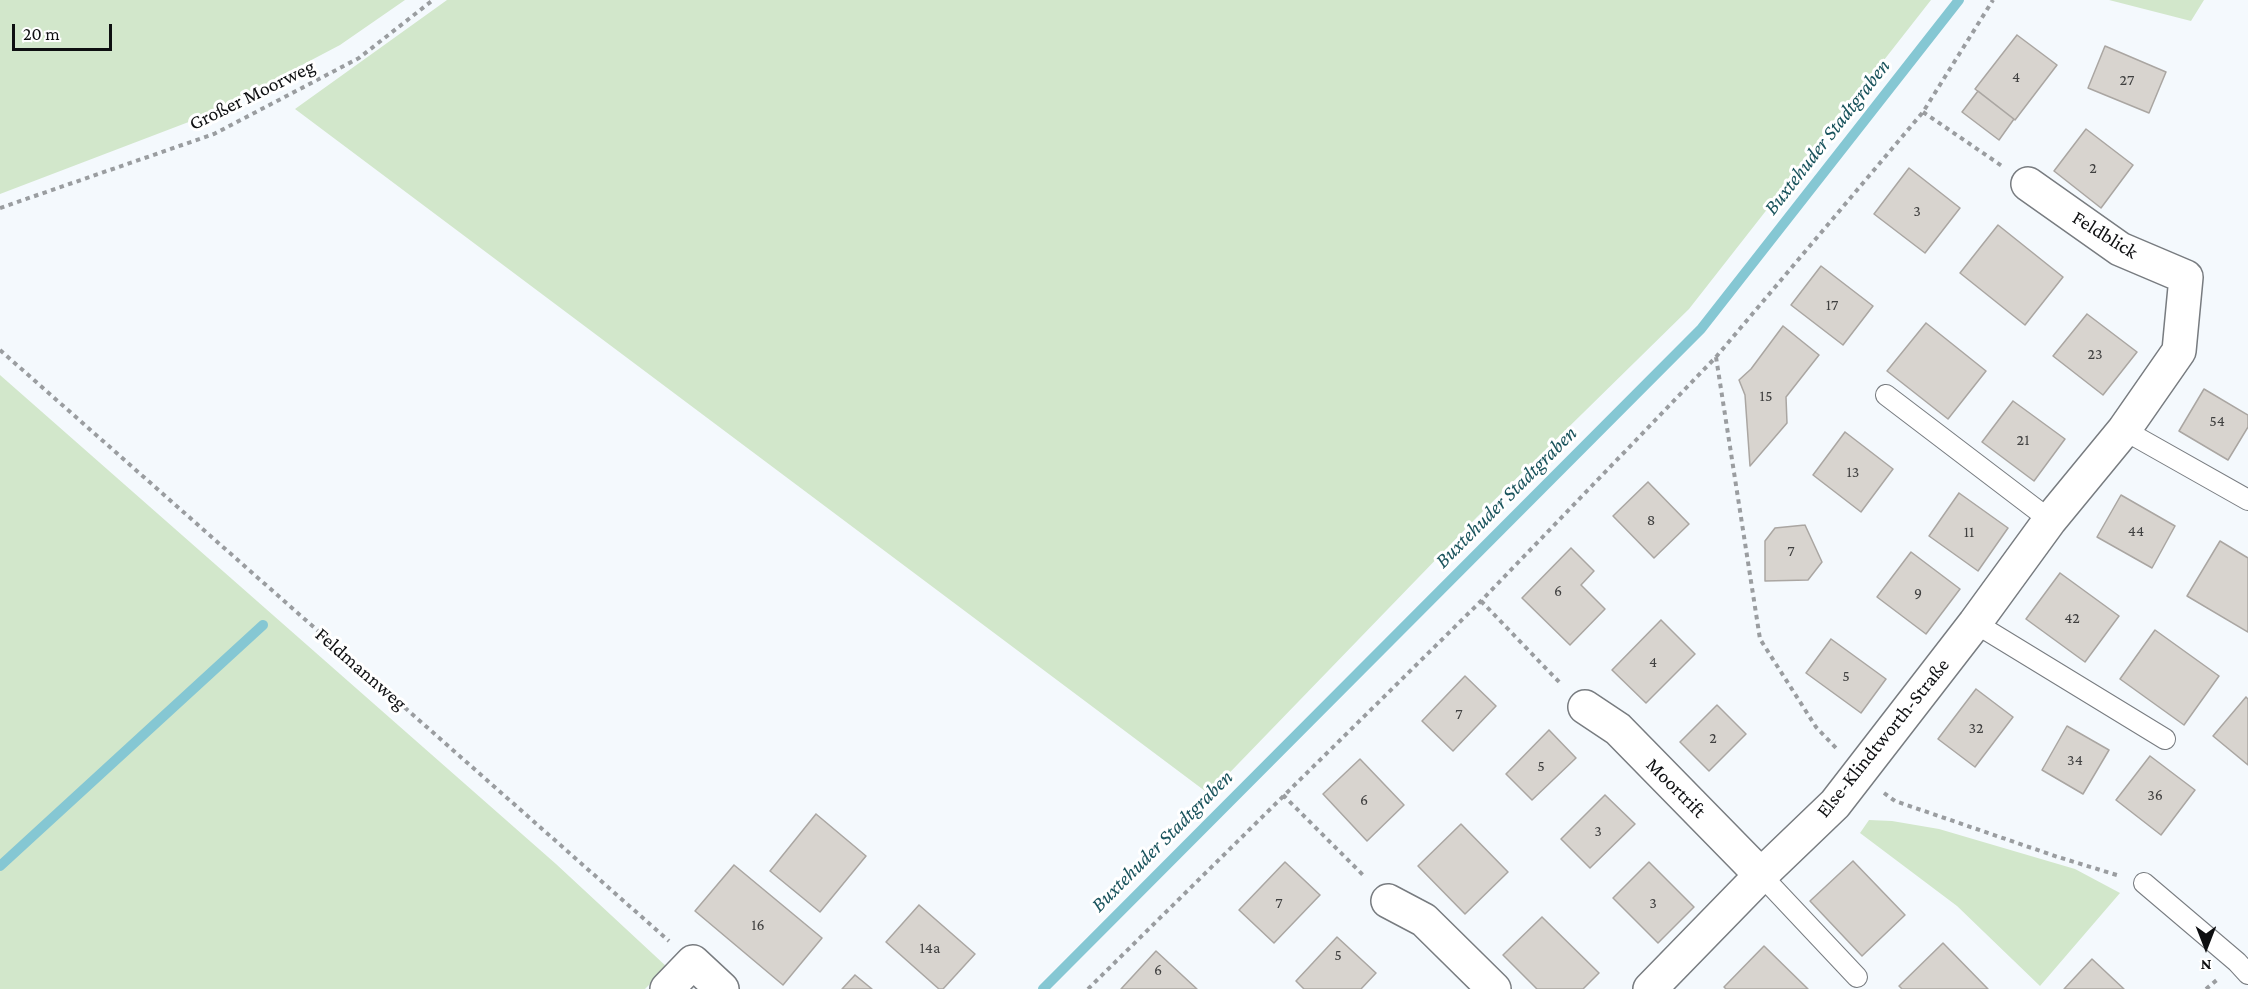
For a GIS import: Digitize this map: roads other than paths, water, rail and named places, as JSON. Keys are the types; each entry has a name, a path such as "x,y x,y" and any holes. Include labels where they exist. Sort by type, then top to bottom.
{"street":[{"name":"Feldblick","path":"2028,184 2120,249 2186,277"},
{"name":"Else-Klindtworth-Straße","path":"1650,989 1761,875 1835,804 2050,520 2124,430 2179,351 2186,277"},
{"name":"Moortrift","path":"1585,707 1618,729 1761,875"},
{"path":"1388,901 1424,920 1494,989"},
{"path":"667,989 693,962 722,989"}],"lane":[{"path":"1886,395 2050,520"},
{"path":"2124,430 2248,500"},
{"path":"1975,622 2166,739"},
{"path":"1761,875 1857,977"},
{"path":"2144,883 2248,974"}],"waterway":[{"name":"Buxtehuder Stadtgraben","path":"1043,989 1701,329 1959,0"},
{"path":"0,866 263,625"}]}
